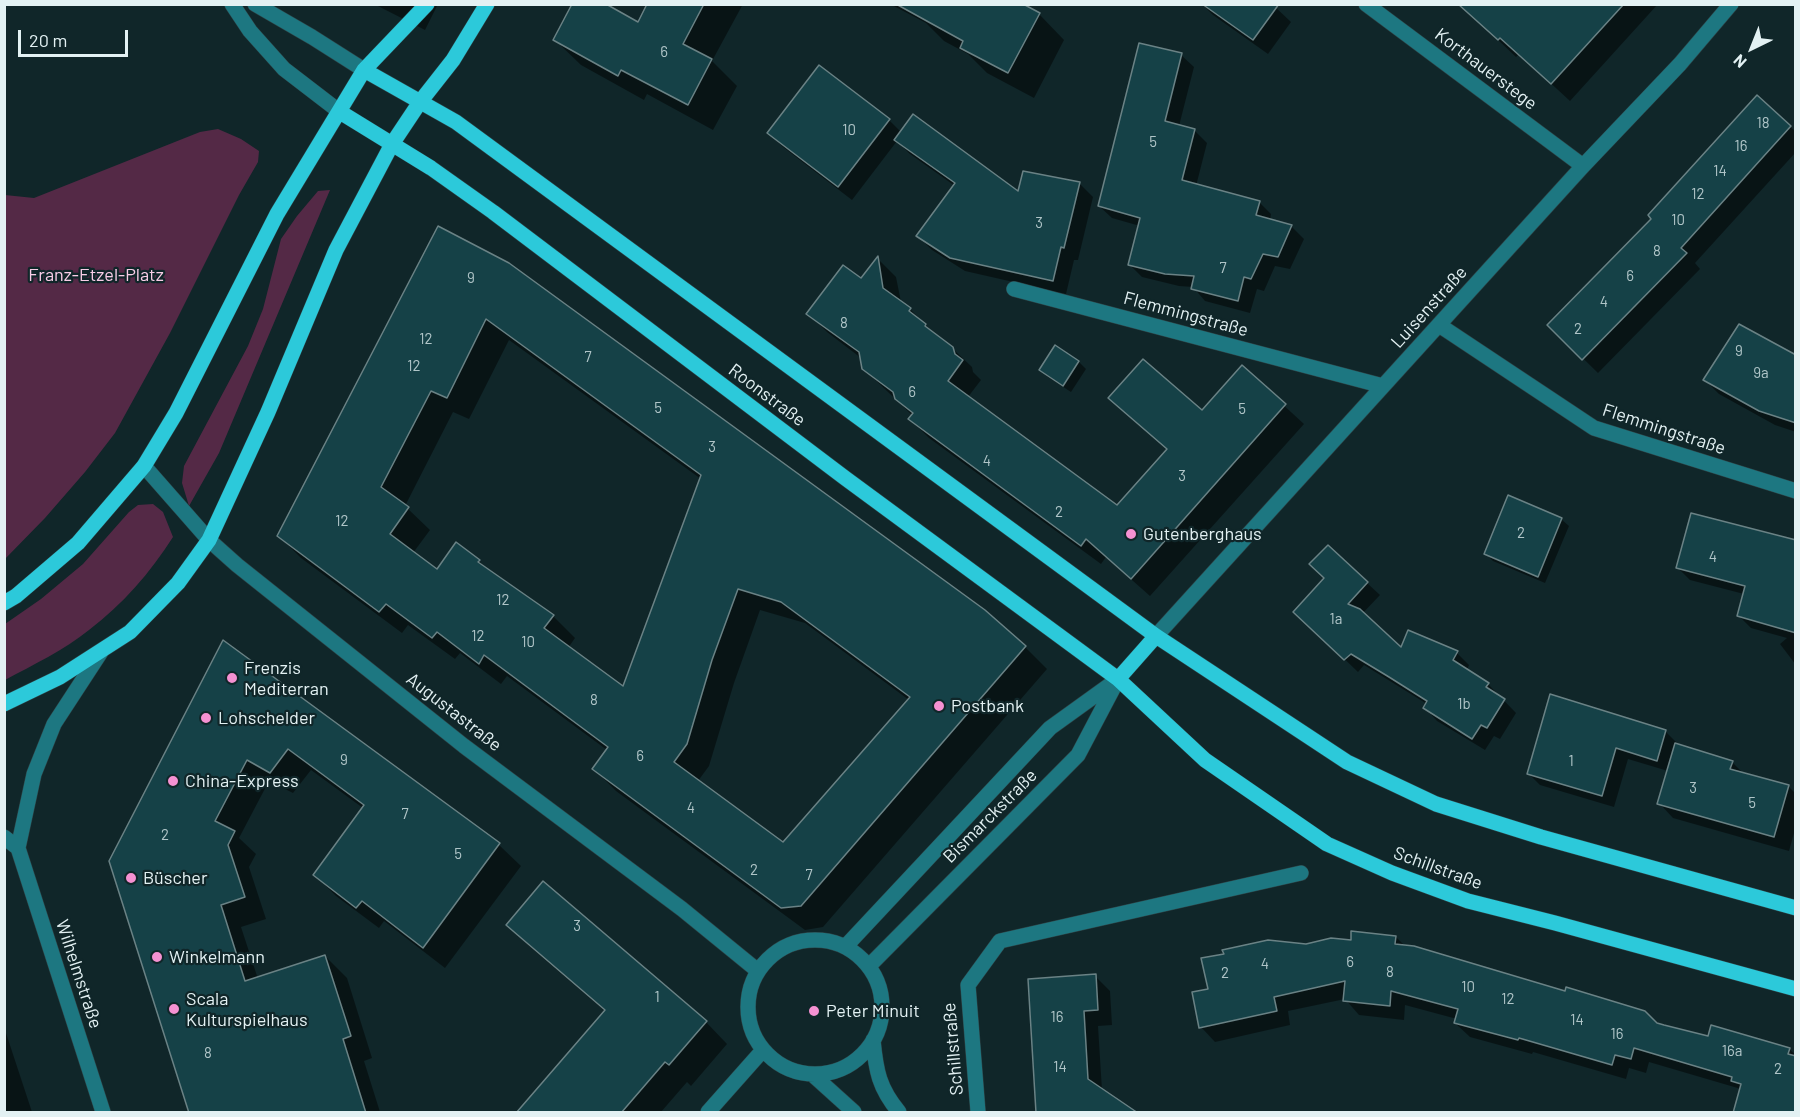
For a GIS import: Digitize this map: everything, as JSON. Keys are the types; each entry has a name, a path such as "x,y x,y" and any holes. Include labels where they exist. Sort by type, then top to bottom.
{"main road":[{"path":"4,603 16,596 78,543 144,466 176,414 277,214 364,70 427,4"},
{"path":"4,704 60,677 130,632 178,583 209,540 268,412 336,250 392,144 420,102 453,60 487,4"},
{"path":"364,70 456,122 1156,636 1347,762 1436,804 1540,837 1796,908"},
{"name":"Roonstraße","path":"340,112 493,212 845,478 1118,679"},
{"path":"1118,679 1156,636"},
{"name":"Schillstraße","path":"1118,679 1205,760 1327,844 1392,873 1468,901 1796,989"}],"street":[{"path":"232,4 250,31 284,69 340,112"},
{"path":"255,4 364,70"},
{"name":"Korthauerstege","path":"1366,4 1583,166"},
{"name":"Luisenstraße","path":"1156,636 1583,166 1680,64 1731,4"},
{"name":"Flemmingstraße","path":"1014,289 1383,386"},
{"name":"Flemmingstraße","path":"1439,325 1594,428 1796,491"},
{"name":"Augustastraße","path":"144,466 209,540 237,565 464,746 682,909 758,971"},
{"name":"Wilhelmstraße","path":"101,652 54,724 34,774 18,848 103,1113"},
{"path":"845,947 1050,728 1118,679"},
{"name":"Bismarckstraße","path":"869,966 1078,755 1118,679"},
{"path":"4,837 18,848"},
{"name":"Schillstraße","path":"978,1113 968,985 1000,941 1301,873"},
{"path":"806,940 826,941 845,947 869,966 881,994 882,1018 873,1040 856,1060 836,1073 813,1074 794,1071 777,1063 763,1050 752,1032 748,1011 750,990 758,971 771,956 787,945 806,940"},
{"path":"873,1040 876,1073 890,1102 899,1113"},
{"path":"708,1113 763,1050"},
{"path":"813,1074 854,1113"}],"green space":[{"name":"Franz-Etzel-Platz","path":"218,129 241,139 259,151 258,162 170,333 115,433 45,518 5,559 5,195 34,198 200,132"},
{"path":"330,190 219,453 189,506 182,483 184,466 248,346 263,309 281,239 318,191"},
{"path":"153,504 163,512 173,537 145,575 113,610 79,637 5,680 5,624 41,599 83,564 129,512 138,505"}],"building":[{"path":"572,4 606,4 638,22 647,4 704,4 683,44 712,59 688,105 621,70 618,76 553,40"},
{"path":"896,4 1023,4 1040,13 1008,73 960,48 963,41"},
{"path":"1202,4 1279,4 1253,40"},
{"path":"1458,4 1624,4 1551,84"},
{"path":"1139,43 1182,53 1165,121 1195,129 1182,180 1260,201 1256,215 1292,225 1278,257 1263,254 1251,279 1244,277 1238,301 1191,289 1194,276 1165,274 1128,265 1140,218 1098,206"},
{"path":"819,65 890,119 838,187 767,133"},
{"path":"1757,95 1791,126 1681,248 1687,253 1582,360 1547,325 1651,219 1648,215"},
{"path":"913,114 1018,191 1023,171 1080,182 1064,248 1061,247 1053,281 950,258 916,236 955,183 894,140"},
{"path":"438,226 509,263 985,610 1026,646 801,906 781,908 592,769 608,747 484,655 479,664 437,632 432,638 386,604 379,612 277,536","holes":["486,319 701,475 623,686 544,628 554,615 478,562 480,560 456,542 437,569 390,534 409,507 381,487 431,391 447,398","738,589 781,602 910,697 783,842 674,762 687,744 712,660"]},
{"path":"878,256 883,288 911,308 909,311 953,347 955,354 963,360 948,381 1117,505 1167,449 1108,398 1143,359 1202,410 1242,365 1286,404 1131,579 1086,539 1081,546 908,419 913,413 895,399 893,392 862,369 859,352 806,314 843,265 861,278"},
{"path":"1739,324 1796,355 1796,423 1759,411 1703,380"},
{"path":"1055,345 1079,361 1063,386 1039,370"},
{"path":"1508,495 1562,518 1538,577 1484,554"},
{"path":"1691,513 1796,540 1796,633 1737,616 1745,586 1676,568"},
{"path":"1328,545 1368,582 1348,604 1360,609 1401,647 1408,630 1458,651 1453,660 1489,683 1486,687 1505,699 1487,728 1481,725 1472,739 1423,708 1427,701 1389,677 1351,654 1344,660 1293,612 1324,578 1309,564"},
{"path":"223,640 500,843 423,948 362,901 356,908 313,875 364,805 288,749 270,773 247,760 215,821 235,831 228,845 245,897 221,905 245,981 325,955 351,1036 343,1039 366,1113 189,1113 109,861"},
{"path":"1550,694 1666,730 1657,761 1616,748 1602,796 1527,774"},
{"path":"1675,743 1733,761 1730,769 1789,785 1774,837 1657,804"},
{"path":"543,881 707,1021 669,1065 665,1062 621,1113 516,1113 605,1010 506,925"},
{"path":"1351,931 1396,936 1395,944 1414,946 1565,991 1566,987 1645,1011 1657,1023 1664,1025 1708,1036 1711,1025 1790,1048 1788,1054 1796,1056 1796,1113 1733,1113 1741,1084 1731,1081 1732,1077 1634,1048 1631,1059 1615,1055 1612,1065 1519,1038 1518,1040 1454,1023 1458,1009 1391,991 1390,1006 1343,1001 1345,981 1274,997 1277,1011 1199,1028 1192,992 1208,989 1201,958 1224,954 1222,950 1268,940 1306,944 1331,938 1351,940"},
{"path":"1096,974 1098,1010 1084,1011 1088,1079 1138,1113 1036,1113 1028,979"}],"place":[{"name":"Gutenberghaus","path":"1131,534"},
{"name":"Frenzis Mediterran","path":"232,678"},
{"name":"Postbank","path":"939,706"},
{"name":"Lohschelder","path":"206,718"},
{"name":"China-Express","path":"173,781"},
{"name":"Büscher","path":"131,878"},
{"name":"Winkelmann","path":"157,957"},
{"name":"Scala Kulturspielhaus","path":"174,1009"},
{"name":"Peter Minuit","path":"814,1011"}]}
